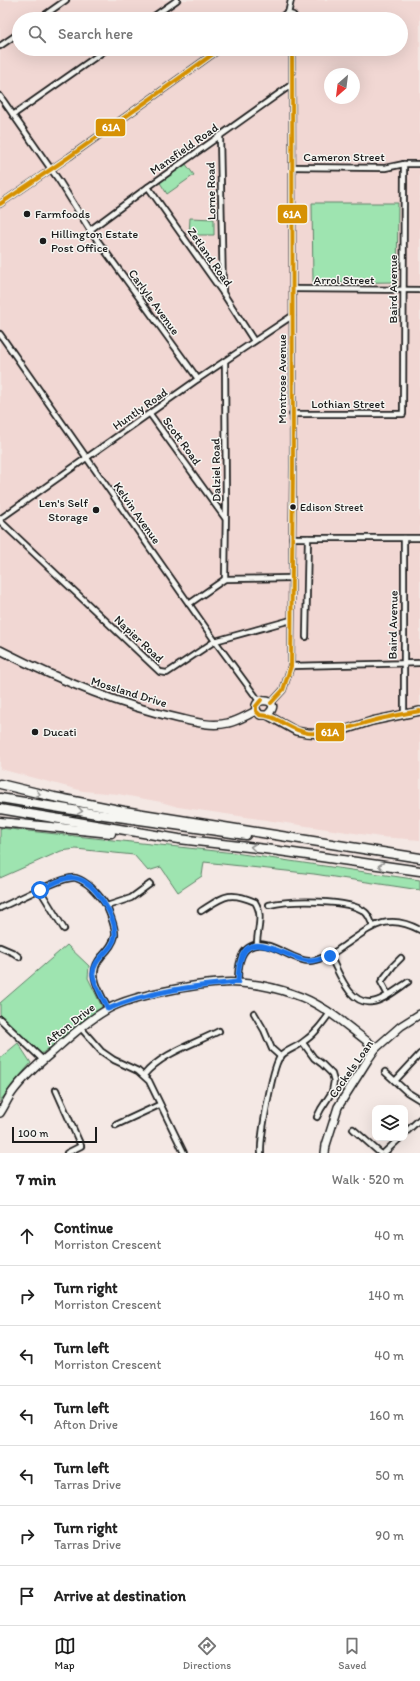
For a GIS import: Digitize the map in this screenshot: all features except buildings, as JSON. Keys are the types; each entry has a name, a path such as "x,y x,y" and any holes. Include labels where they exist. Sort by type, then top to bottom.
{"highway":[{"path":"0,784 41,795 124,811 420,858"},
{"path":"0,798 97,814 420,858"},
{"path":"0,809 180,839"},
{"path":"0,822 180,839 265,849 420,871"}],"street":[{"path":"56,0 59,5"},
{"path":"49,12 66,0"},
{"path":"160,12 177,0"},
{"path":"288,12 291,0"},
{"path":"0,46 12,38"},
{"path":"13,115 97,56"},
{"path":"0,204 210,56"},
{"name":"Montrose Avenue","path":"271,703 283,690 291,666 293,289 292,56"},
{"name":"Mansfield Road","path":"90,230 291,85"},
{"name":"Carlyle Avenue","path":"0,96 51,169 90,230 198,379"},
{"name":"Lorne Road","path":"220,136 223,293"},
{"name":"Cameron Street","path":"293,167 385,168 404,164 420,164"},
{"name":"Baird Avenue","path":"403,414 404,164"},
{"name":"Zetland Road","path":"148,187 223,293 254,341"},
{"name":"Arrol Street","path":"293,289 420,290"},
{"name":"Huntly Road","path":"0,520 198,379 292,316"},
{"name":"Kelvin Avenue","path":"0,334 215,641 259,701"},
{"name":"Dalziel Road","path":"225,361 225,579"},
{"name":"Scott Road","path":"150,414 226,518"},
{"name":"Lothian Street","path":"292,414 403,414"},
{"name":"Napier Road","path":"0,520 160,672 167,673 215,641 291,620"},
{"path":"292,538 420,538"},
{"path":"306,637 308,538"},
{"name":"Baird Avenue","path":"404,538 404,713"},
{"path":"189,604 225,579 291,578"},
{"name":"Mossland Drive","path":"0,650 85,690 162,715 202,724 212,724 228,723 256,711"},
{"path":"291,666 420,663"},
{"path":"267,715 272,707 271,703 267,700 259,701 256,706 256,711 260,715 267,715 296,730 306,733 323,734 341,731 404,713 420,711"},
{"path":"0,908 62,880 75,878 90,886 107,906 115,935 110,947 99,959 94,968 93,975 108,1009"},
{"path":"107,906 131,898 150,884"},
{"path":"40,890 64,930"},
{"path":"201,911 222,897 236,896 255,902 259,908 260,916 257,944"},
{"path":"269,905 283,902 304,901 349,905 359,908 367,913 373,926"},
{"path":"238,982 238,971 244,953 248,948 257,944 265,945 309,961 330,956 373,926 388,922 411,925 420,930"},
{"path":"0,947 14,953 19,958"},
{"path":"330,956 351,993 359,1000 372,1002 388,995 408,982"},
{"path":"388,995 381,982 401,958"},
{"name":"Afton Drive","path":"0,1113 14,1090 43,1060 80,1027 108,1009 121,1003 157,993 238,982 270,987 294,994 330,1013 376,1048"},
{"path":"254,1013 264,1030 272,1049 281,1057"},
{"path":"260,1153 273,1075 281,1057 303,1043 319,1028 330,1013"},
{"name":"Cockels Loan","path":"325,1153 326,1145 338,1107 376,1048 400,1026 420,1014"},
{"path":"0,1019 43,1060"},
{"path":"80,1027 108,1055 144,1075 184,1153"},
{"path":"144,1075 151,1067 164,1058 219,1031"},
{"path":"303,1043 314,1058 332,1074 334,1080 332,1092 317,1117"},
{"path":"395,1080 420,1054"},
{"path":"384,1072 395,1080 406,1092 420,1100"},
{"path":"56,1090 81,1146 67,1153"},
{"path":"116,1124 159,1105"},
{"path":"408,1130 420,1119"},
{"path":"353,1129 380,1153"},
{"path":"384,1153 397,1141"}],"shaded area":[{"path":"0,0 420,0 420,840 381,837 178,807 161,802 118,794 83,791 0,769"}],"green space":[{"path":"185,163 194,175 167,194 159,181"},
{"path":"312,203 398,203 397,282 313,283"},
{"path":"190,218 214,219 214,235 189,235"},
{"path":"0,828 235,853 420,880 420,890 314,874 204,862 202,876 178,892 161,867 148,871 134,855 76,849 61,851 0,878"},
{"path":"67,945 89,966 88,978 102,1007 40,1055 0,1014 0,1003"},
{"path":"18,1043 31,1063 11,1086 0,1102 0,1058"}],"transit line":[{"name":"61A","path":"0,204 69,157 210,56"},
{"name":"61A","path":"271,703 283,690 291,666 293,467 292,56"},
{"name":"61A","path":"261,700 256,706 256,711 260,715 272,718 301,732 308,733 333,732 420,711"}],"place":[{"name":"Farmfoods","path":"27,214"},
{"name":"Hillington Estate Post Office","path":"43,241"},
{"name":"Edison Street","path":"293,507"},
{"name":"Len's Self Storage","path":"96,510"},
{"name":"Ducati","path":"35,732"}],"route":[{"path":"40,890 62,880 75,878 90,886 107,906 115,935 110,947 99,959 94,968 93,975 108,1009 121,1003 157,993 238,982 238,971 244,953 248,948 257,944 265,945 309,961 330,956"}]}
